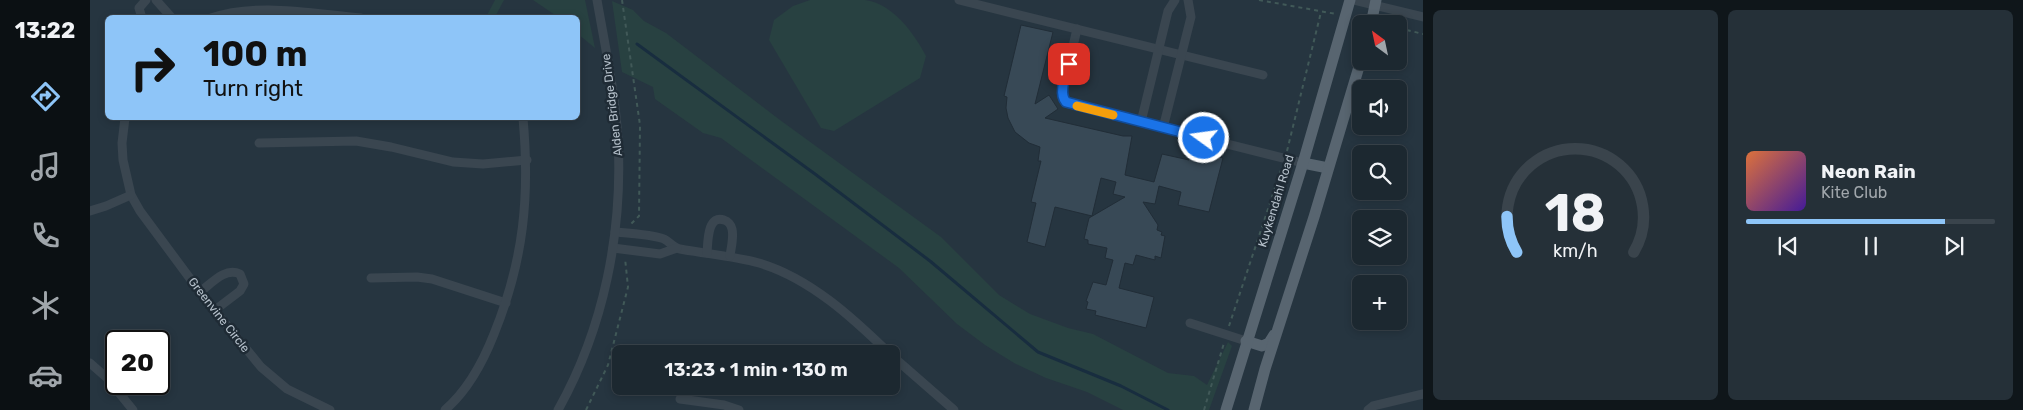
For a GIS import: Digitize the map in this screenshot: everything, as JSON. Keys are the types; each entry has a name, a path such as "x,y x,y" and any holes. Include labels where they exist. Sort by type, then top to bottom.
{"main road":[{"name":"Kuykendahl Road","path":"1226,410 1303,163 1345,15 1352,0"},
{"path":"1372,15 1375,2"},
{"path":"1254,410 1358,70"},
{"path":"1303,163 1328,168"},
{"path":"1246,341 1262,346 1269,343 1277,330"}],"street":[{"path":"141,15 139,8 146,0"},
{"path":"156,0 169,15"},
{"name":"Alden Bridge Drive","path":"558,410 591,338 601,306 615,232 619,172 618,138 597,0"},
{"path":"959,0 1263,75"},
{"path":"1352,0 1375,2 1423,17"},
{"path":"1141,122 1168,11 1175,1 1189,3 1190,17 1163,128"},
{"path":"220,15 258,9 327,15"},
{"path":"1077,29 1062,93 1064,100 1069,104 1303,163"},
{"name":"Greenvine Circle","path":"125,120 122,143 123,160 131,195 150,225 248,353 273,378 301,397 330,410"},
{"path":"445,410 458,397 478,369 506,303 516,269 522,240 527,160 523,120"},
{"path":"260,143 356,141 391,147 453,162 483,164 527,160"},
{"path":"90,211 131,195"},
{"path":"707,253 710,227 716,221 722,219 728,222 732,230 730,256"},
{"path":"615,232 664,238 677,248 730,256 777,269 802,283 854,320 880,345"},
{"path":"613,248 660,254 677,248"},
{"path":"200,292 226,272 233,271 240,274 244,284 240,291 215,310"},
{"path":"371,278 417,277 459,287 506,303"},
{"path":"1190,323 1246,341"},
{"path":"900,363 954,410"},
{"path":"90,364 107,378 133,410"},
{"path":"1368,410 1373,406 1423,394"},
{"path":"680,399 724,405 738,410"}],"path":[{"path":"1259,0 1345,15"},
{"path":"1204,410 1226,335 1291,138 1321,12"},
{"path":"1408,30 1423,34"}],"green space":[{"path":"495,0 504,0 496,15 487,15"},
{"path":"533,0 585,0 595,48 580,36 580,15 555,15"},
{"path":"810,0 865,0 885,7 901,20 926,56 920,78 834,131 821,128 769,40 774,20 793,6"},
{"path":"612,1 633,10 644,21 666,33 780,120 941,237 999,295 1030,314 1068,328 1093,334 1168,373 1194,376 1207,385 1228,342 1232,346 1209,410 1123,410 1087,392 1046,378 1014,363 985,345 957,324 899,268 721,138 703,133 655,99 653,87 622,72"}],"building":[{"path":"1021,25 1053,32 1035,104 1049,95 1058,109 1045,118 1123,136 1132,136 1125,175 1154,182 1162,154 1189,160 1191,150 1223,158 1209,212 1178,205 1181,192 1159,186 1155,204 1143,202 1158,225 1157,230 1162,232 1161,235 1165,236 1161,258 1155,256 1155,260 1136,255 1133,265 1125,263 1119,288 1154,297 1146,328 1095,315 1096,311 1086,309 1088,302 1086,301 1093,282 1106,285 1113,260 1105,258 1107,248 1088,244 1088,240 1084,239 1089,218 1125,197 1113,194 1116,182 1101,178 1092,216 1055,207 1045,247 1027,242 1036,203 1031,202 1041,161 1038,161 1040,147 1029,143 1015,132 1008,118 1006,108 1007,97 1004,96"}],"waterway":[{"path":"637,44 930,261 1038,352 1121,386 1168,410"}],"slow traffic":[{"path":"1077,106 1113,115"}],"route":[{"path":"1069,64 1062,93 1062,98 1066,102 1204,138"}]}
